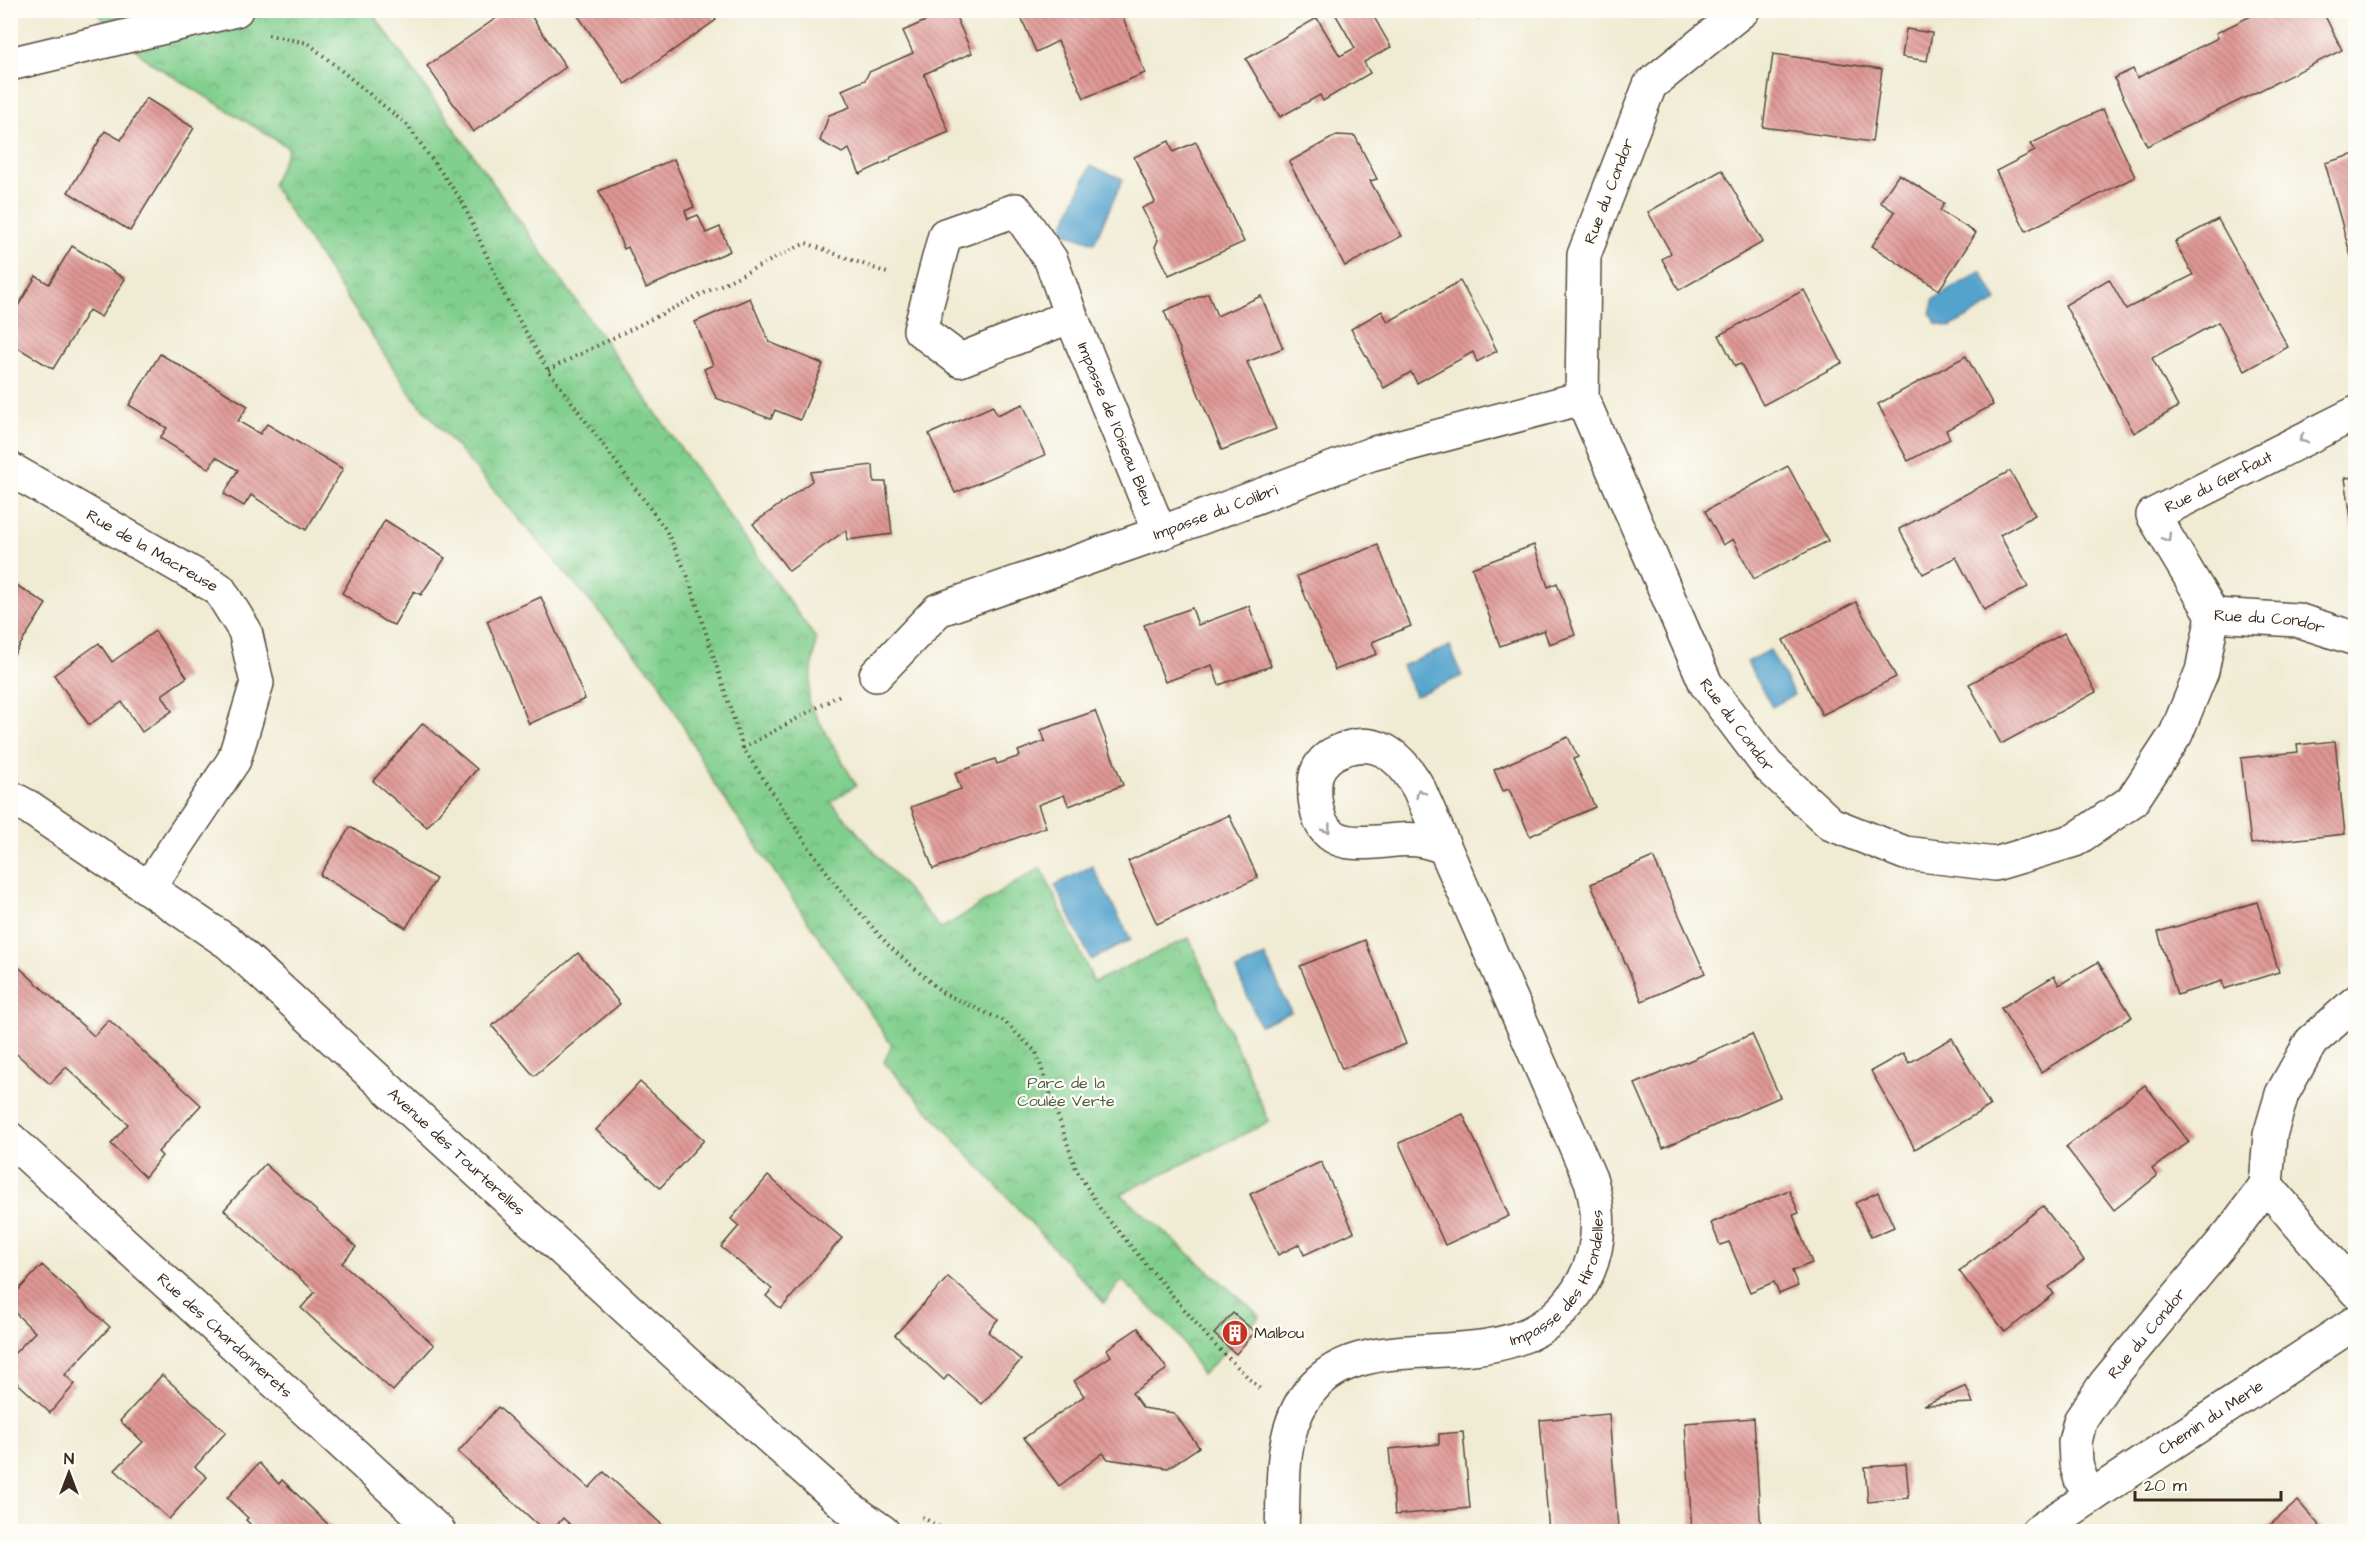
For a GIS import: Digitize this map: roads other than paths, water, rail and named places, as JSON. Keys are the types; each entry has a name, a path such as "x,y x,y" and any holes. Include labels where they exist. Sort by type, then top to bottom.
{"street":[{"path":"10,64 236,10"},
{"name":"Rue du Condor","path":"1743,10 1650,85 1584,255 1582,398 1706,684 1767,765 1831,824 1905,853 1995,864 2075,840 2132,801 2176,734 2202,671 2213,615 2297,620 2355,639"},
{"name":"Impasse de l'Oiseau Bleu","path":"1071,316 960,360 920,330 945,235 1016,210 1051,260 1071,316 1160,533"},
{"name":"Impasse du Colibri","path":"876,675 938,610 1160,533 1371,454 1582,398"},
{"name":"Rue du Gerfaut","path":"2213,615 2153,515 2355,413"},
{"name":"Rue de la Macreuse","path":"10,469 219,589 245,631 257,683 234,760 149,887"},
{"name":"Avenue des Tourterelles","path":"10,797 149,887 229,943 694,1369 849,1508 883,1532"},
{"name":"Impasse des Hirondelles","path":"1282,1532 1286,1447 1293,1419 1304,1398 1317,1383 1335,1369 1360,1359 1392,1353 1478,1348 1506,1344 1527,1336 1564,1310 1576,1295 1587,1276 1598,1236 1596,1199 1591,1181 1443,847"},
{"path":"2355,1002 2311,1042 2282,1094 2270,1135 2266,1185 2355,1291"},
{"name":"Rue des Chardonnerets","path":"10,1139 439,1532"},
{"name":"Rue du Condor","path":"2092,1496 2081,1480 2076,1463 2075,1442 2080,1421 2105,1384 2232,1232 2266,1185"},
{"name":"Chemin du Merle","path":"2037,1532 2355,1322"}],"water":[{"path":"1090,166 1123,179 1094,243 1061,231"},
{"path":"1981,271 1997,301 1950,327 1937,324 1930,313 1934,299"},
{"path":"1450,646 1462,676 1415,696 1402,666"},
{"path":"1770,650 1794,695 1772,707 1747,662"},
{"path":"1092,866 1131,940 1091,960 1055,885"},
{"path":"1265,956 1291,1012 1260,1025 1236,970"}],"place":[{"name":"Malbou","path":"1235,1333"}],"park label":[{"name":"Parc de la Coulée Verte","path":"1066,1092"}]}
